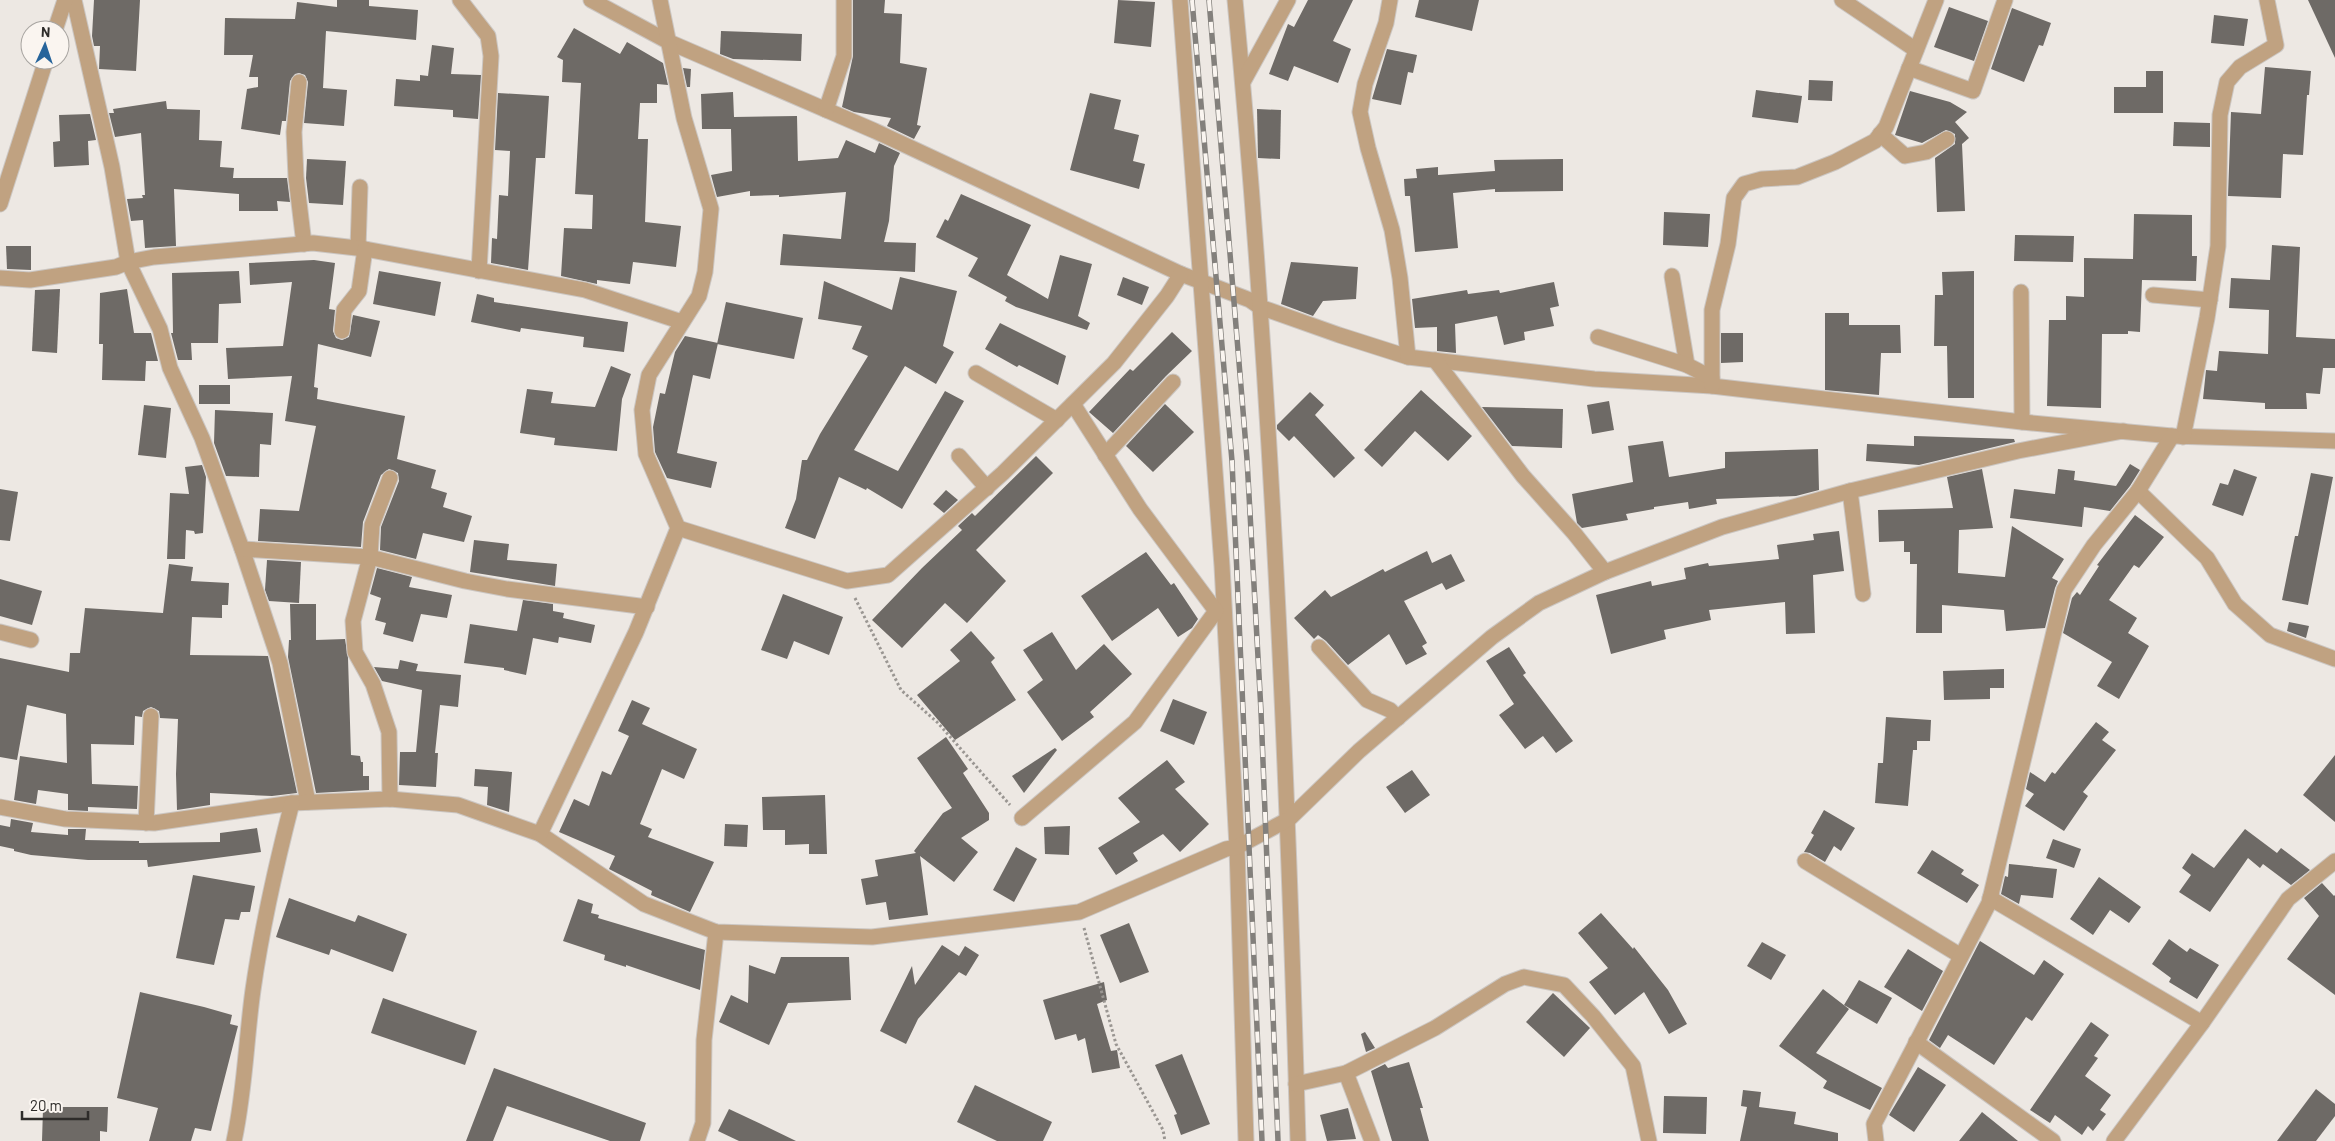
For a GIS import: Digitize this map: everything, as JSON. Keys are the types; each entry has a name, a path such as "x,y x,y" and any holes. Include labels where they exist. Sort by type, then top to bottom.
{"street":[{"path":"58,20 65,0"},
{"path":"74,0 112,167 128,262 160,330 170,368 202,438 242,549 280,663 308,802"},
{"path":"460,0 488,36 491,56 479,271"},
{"path":"591,0 669,42 826,110 1180,274 1250,300 1260,307 1408,357 1594,379 1712,382 2022,422 2123,430 2178,437 2335,441"},
{"path":"540,834 647,607 678,528 646,454 642,410 649,375 699,296 705,272 711,209 684,118 660,0"},
{"path":"826,110 844,56 844,0"},
{"path":"1180,0 1222,576 1236,847 1246,1141"},
{"path":"1235,0 1260,307 1289,819 1298,1141"},
{"path":"1243,82 1288,0"},
{"path":"1390,0 1386,23 1365,84 1360,112 1368,148 1392,230 1400,278 1408,357"},
{"path":"1842,0 1916,50"},
{"path":"1712,382 1712,310 1728,244 1734,198 1744,184 1762,179 1797,177 1835,162 1875,141 1886,127 1936,0"},
{"path":"1909,68 1972,91 2005,0"},
{"path":"1876,1141 1874,1124 1990,898 2064,590 2094,545 2138,491 2178,437 2210,300 2218,246 2220,115 2227,82 2240,67 2276,46 2267,0"},
{"path":"0,204 43,70"},
{"path":"298,82 294,132 296,177 304,244"},
{"path":"1880,134 1905,156 1926,152 1947,139"},
{"path":"342,331 344,310 359,291 362,248 360,186"},
{"path":"0,278 30,280 116,267 128,262 154,257 313,243 362,248 585,290 682,322"},
{"path":"678,528 847,581 888,575 987,488 1114,363 1167,296 1180,274"},
{"path":"1672,276 1687,365"},
{"path":"2022,292 2022,422"},
{"path":"2152,295 2210,300"},
{"path":"1598,337 1687,365 1712,382"},
{"path":"1435,360 1523,476 1574,532 1605,572"},
{"path":"976,373 1057,420"},
{"path":"1105,455 1173,382"},
{"path":"1022,818 1135,722 1216,611 1140,509 1073,404"},
{"path":"0,806 65,819 146,823 308,802 390,799 458,805 540,834 644,904 716,932 872,937 1079,912 1217,852 1236,847 1289,819 1394,714 1492,637 1539,603 1605,572 1722,528 1850,491 2018,451 2123,430"},
{"path":"959,456 987,488"},
{"path":"390,478 372,525 370,558 353,621 355,652 373,684 389,732 390,799"},
{"path":"1850,491 1863,594"},
{"path":"2138,491 2207,558 2235,604 2270,635 2335,659"},
{"path":"242,549 370,558 507,589 647,607"},
{"path":"0,632 31,640"},
{"path":"1319,647 1367,700 1394,714"},
{"path":"146,823 151,716"},
{"path":"234,1141 241,1110 253,990 273,879 292,803"},
{"path":"1805,861 1961,956"},
{"path":"2114,1141 2202,1023 2288,899 2335,861"},
{"path":"1990,898 2202,1023"},
{"path":"697,1141 703,1123 704,1040 716,932"},
{"path":"1296,1084 1346,1073 1435,1028 1506,984 1524,977 1564,984 1593,1016 1633,1066 1649,1141"},
{"path":"1916,1042 2053,1141"},
{"path":"1346,1073 1372,1141"}],"path":[{"path":"847,581 901,690 938,724 1022,818"},
{"path":"1079,912 1116,1044 1163,1130 1166,1141"}],"building":[{"path":"94,0 140,0 136,71 99,69 100,46 94,46 92,36"},
{"path":"337,0 369,0 369,6 418,10 416,40 326,31 323,88 347,90 344,126 304,123 308,82 305,75 299,73 295,74 290,81 286,121 282,121 280,135 241,129 247,89 258,87 258,77 249,77 253,55 224,55 225,18 295,19 297,2 337,7"},
{"path":"853,0 885,0 884,13 902,14 900,63 927,68 917,125 921,126 914,139 887,126 891,118 854,112 842,107 853,56"},
{"path":"1118,0 1155,2 1151,47 1114,43"},
{"path":"1308,0 1353,0 1333,41 1351,49 1338,83 1294,66 1288,81 1269,74 1288,24 1294,27"},
{"path":"1419,0 1479,0 1472,31 1415,17"},
{"path":"2308,0 2335,0 2335,58"},
{"path":"1949,7 1988,21 1974,61 1934,47"},
{"path":"2012,8 2051,23 2043,46 2039,45 2024,82 1991,69"},
{"path":"2214,15 2248,19 2244,46 2211,43"},
{"path":"574,28 620,54 627,42 663,63 668,85 657,84 657,103 640,103 638,139 648,139 645,222 681,226 676,267 633,262 630,284 597,280 597,284 561,276 564,228 592,229 593,195 575,194 581,83 562,82 563,60 557,57"},
{"path":"721,31 802,34 801,61 733,59 720,54"},
{"path":"432,45 454,48 451,74 481,75 478,119 453,117 453,110 394,106 396,79 420,81 420,75 428,76"},
{"path":"1387,49 1417,55 1413,73 1408,72 1401,105 1372,99"},
{"path":"2265,67 2311,71 2309,95 2307,95 2303,155 2283,154 2281,198 2228,196 2231,112 2261,114"},
{"path":"683,68 691,69 690,87 687,87"},
{"path":"2146,71 2163,71 2163,113 2114,113 2114,87 2146,87"},
{"path":"1809,80 1833,81 1832,101 1808,100"},
{"path":"1756,90 1802,96 1798,123 1752,117"},
{"path":"1910,91 1950,102 1967,112 1955,122 1969,138 1962,144 1965,211 1937,212 1935,158 1955,144 1955,134 1946,130 1922,143 1895,135"},
{"path":"733,92 734,117 797,116 798,161 838,158 846,140 875,153 879,143 900,153 894,166 889,221 884,242 916,243 915,272 780,265 783,234 841,239 846,192 779,197 779,195 750,196 750,191 717,197 711,175 732,171 731,129 702,129 701,94"},
{"path":"498,93 549,96 545,158 536,158 528,270 491,263 492,238 497,239 499,195 508,196 510,151 495,150"},
{"path":"1090,93 1121,100 1114,129 1139,135 1133,161 1145,164 1139,189 1070,170"},
{"path":"166,101 167,109 200,110 199,140 222,141 220,167 234,168 233,178 287,178 290,202 277,201 278,211 239,211 239,194 174,189 176,246 145,248 143,220 131,221 127,199 143,198 142,195 145,195 141,133 115,137 109,113 114,113 113,109"},
{"path":"1257,109 1281,110 1280,159 1258,158"},
{"path":"90,114 96,140 88,141 89,165 54,167 53,142 60,141 59,115"},
{"path":"2174,122 2210,123 2210,147 2173,146"},
{"path":"307,159 346,161 343,205 309,203 306,178"},
{"path":"1563,159 1563,191 1495,192 1495,189 1453,193 1458,248 1415,252 1410,196 1405,196 1404,179 1417,178 1416,169 1438,167 1438,175 1495,171 1494,160"},
{"path":"961,194 1031,225 1007,275 1048,299 1060,255 1092,264 1078,316 1090,323 1087,330 1016,307 1005,301 1007,297 968,276 978,258 936,237 945,219 948,221"},
{"path":"1664,212 1710,214 1708,247 1663,245"},
{"path":"2134,214 2192,215 2192,256 2197,256 2196,281 2142,280 2140,332 2128,331 2128,334 2102,334 2101,408 2047,406 2049,320 2066,320 2066,296 2084,297 2084,258 2133,259"},
{"path":"2015,235 2074,236 2073,262 2014,261"},
{"path":"2272,245 2300,247 2296,337 2335,339 2335,368 2323,368 2320,394 2306,393 2307,409 2265,409 2265,403 2203,399 2206,370 2217,371 2219,351 2268,354 2269,310 2229,308 2231,278 2270,280"},
{"path":"6,246 31,246 31,270 7,269"},
{"path":"314,260 335,263 329,309 335,310 333,331 336,338 342,340 349,337 353,315 380,321 371,357 318,344 314,387 318,388 317,399 405,416 397,459 436,470 431,488 447,493 443,507 472,516 464,542 423,533 416,559 380,550 381,527 399,481 398,473 389,469 381,475 363,522 361,547 258,541 260,509 299,511 316,426 285,421 292,376 228,379 226,348 283,346 292,282 250,285 249,263"},
{"path":"1291,262 1358,267 1356,299 1323,301 1313,316 1281,304"},
{"path":"239,271 241,303 219,304 218,343 191,343 192,360 178,360 171,333 173,333 172,273"},
{"path":"379,271 441,282 435,316 373,304"},
{"path":"1974,271 1974,398 1948,398 1947,346 1934,346 1935,295 1943,295 1942,272"},
{"path":"900,277 957,291 943,346 954,352 936,384 905,366 854,450 898,471 945,391 964,401 902,509 867,488 866,490 839,477 815,539 785,528 796,499 802,460 807,460 820,434 868,356 852,349 862,326 818,319 824,281 892,310"},
{"path":"1123,277 1149,287 1142,305 1117,295"},
{"path":"1554,282 1559,306 1550,308 1554,326 1524,332 1525,340 1504,345 1497,316 1455,324 1456,353 1437,351 1437,327 1415,328 1412,299 1467,290 1468,294 1499,290 1500,293"},
{"path":"60,289 57,353 32,351 35,290"},
{"path":"127,289 134,333 151,333 158,361 146,361 145,381 102,380 103,344 99,344 100,293"},
{"path":"477,294 494,298 494,302 628,322 624,352 583,347 584,337 521,328 520,332 471,322"},
{"path":"726,302 803,318 794,359 717,344"},
{"path":"1825,313 1849,313 1849,325 1900,325 1901,353 1881,353 1879,395 1825,390"},
{"path":"1000,323 1066,356 1058,385 1019,365 1017,367 985,349"},
{"path":"1172,332 1192,351 1113,433 1089,412 1130,369 1133,371"},
{"path":"1721,333 1743,333 1743,362 1721,363"},
{"path":"685,336 718,343 710,379 693,375 677,453 717,462 711,488 667,478 655,452 653,427 660,393 665,394 675,352"},
{"path":"611,366 631,374 622,399 617,451 554,445 555,438 520,433 527,389 553,392 551,403 595,407"},
{"path":"199,385 230,385 230,404 199,404"},
{"path":"1421,390 1472,436 1448,461 1415,431 1382,467 1364,450"},
{"path":"1310,392 1324,405 1315,415 1355,458 1334,478 1294,436 1289,441 1277,429 1277,425"},
{"path":"1609,401 1614,430 1592,434 1587,405"},
{"path":"1165,404 1194,432 1153,472 1126,446"},
{"path":"144,405 171,408 166,458 138,455"},
{"path":"1482,407 1563,409 1562,448 1512,446"},
{"path":"215,410 273,413 271,445 260,444 259,477 226,476 214,443"},
{"path":"1914,436 2014,439 2015,442 1919,465 1866,461 1867,444 1914,446"},
{"path":"1663,441 1669,477 1725,468 1725,452 1818,449 1819,490 1796,496 1716,499 1717,504 1689,509 1688,502 1654,507 1654,509 1626,514 1628,520 1582,528 1577,523 1572,494 1633,482 1628,446"},
{"path":"1036,456 1053,473 976,550 1006,581 967,623 945,603 902,648 872,620 962,530 958,526 972,513 975,516"},
{"path":"2130,464 2140,470 2130,486 2110,511 2084,507 2082,527 2010,518 2014,489 2055,494 2058,469 2075,471 2074,480 2116,486"},
{"path":"202,465 206,477 203,533 195,534 194,531 186,530 185,559 167,559 170,493 189,494 185,467"},
{"path":"1982,469 1993,528 1959,530 1958,573 2005,577 2012,526 2064,559 2052,578 2058,581 2045,628 2006,631 2004,610 1942,605 1942,633 1916,633 1917,564 1910,564 1910,552 1904,552 1904,541 1879,542 1878,510 1953,508 1947,477"},
{"path":"2234,469 2257,477 2243,516 2212,505 2220,483 2228,485"},
{"path":"2311,473 2333,477 2308,605 2282,600 2295,536 2298,536"},
{"path":"0,489 18,492 10,541 0,540"},
{"path":"946,490 958,500 944,513 933,504"},
{"path":"2135,515 2164,537 2139,568 2134,565 2109,600 2137,618 2128,633 2149,646 2119,699 2097,686 2112,662 2063,633 2073,594 2072,598 2077,592 2080,595 2099,566 2097,565"},
{"path":"1839,531 1844,571 1813,575 1815,633 1786,634 1785,602 1709,610 1711,620 1664,630 1666,639 1611,654 1596,595 1651,581 1652,586 1686,579 1684,568 1708,563 1709,566 1779,559 1777,545 1814,540 1813,534"},
{"path":"474,540 509,544 507,560 557,564 555,586 470,572"},
{"path":"1427,551 1432,563 1451,554 1465,581 1446,590 1442,583 1404,601 1427,643 1422,646 1427,654 1406,665 1389,634 1348,665 1326,641 1318,635 1314,639 1294,618 1325,590 1331,597 1383,569 1385,572"},
{"path":"1146,552 1171,585 1174,583 1198,619 1192,628 1178,637 1158,608 1112,641 1081,596"},
{"path":"267,560 301,562 299,603 269,601 265,590"},
{"path":"169,564 193,567 191,581 229,583 228,605 222,605 222,618 192,617 190,655 268,656 297,793 272,796 210,793 210,805 177,810 178,719 160,718 159,711 151,707 143,711 142,717 135,716 134,745 91,744 92,784 138,786 137,809 88,807 88,811 68,810 68,794 38,790 36,804 14,800 20,756 67,763 66,714 27,705 17,760 0,757 0,658 69,672 70,653 80,653 85,608 163,613"},
{"path":"377,568 412,577 409,587 452,595 447,618 421,614 413,642 383,634 386,623 375,620 381,598 370,594"},
{"path":"0,579 42,591 32,625 0,616"},
{"path":"783,594 843,617 829,655 794,641 787,659 761,650"},
{"path":"523,600 553,604 553,611 564,613 563,618 595,625 591,643 559,637 558,643 533,638 526,675 504,670 504,668 464,663 470,624 517,631"},
{"path":"290,604 316,604 316,640 345,639 348,658 351,755 360,756 361,762 363,762 363,776 369,776 369,790 316,793 288,657 289,640 291,640"},
{"path":"2289,622 2309,626 2306,638 2287,631"},
{"path":"971,631 995,658 991,662 1016,700 955,740 917,695 960,661 950,650"},
{"path":"1052,632 1076,670 1104,644 1132,674 1090,712 1094,717 1062,741 1027,692 1043,680 1023,650"},
{"path":"1509,647 1526,673 1523,675 1573,741 1556,753 1543,736 1525,749 1499,715 1514,704 1486,661"},
{"path":"400,660 418,664 416,671 461,675 458,707 440,705 435,753 438,753 436,787 399,785 400,752 416,752 422,690 382,681 374,667 398,669"},
{"path":"2004,669 2004,688 1990,688 1990,699 1944,700 1943,671"},
{"path":"1173,699 1207,712 1194,745 1160,731"},
{"path":"632,700 650,708 642,724 697,749 684,779 662,769 640,824 652,829 648,837 714,862 690,912 651,895 652,891 609,869 615,856 559,832 574,799 589,806 602,771 611,775 629,736 618,731"},
{"path":"1886,717 1931,720 1930,741 1917,741 1917,750 1913,750 1908,806 1875,803 1878,763 1883,763"},
{"path":"2096,722 2109,732 2102,740 2116,750 2083,792 2088,796 2064,831 2025,806 2034,794 2026,789 2030,772 2045,782 2052,772 2055,774"},
{"path":"946,737 968,769 963,773 989,813 989,820 961,838 978,852 954,882 920,856 928,915 889,920 886,902 866,905 861,879 878,876 875,860 916,853 914,851 943,813 952,808 917,758"},
{"path":"1055,748 1057,750 1024,793 1012,776"},
{"path":"2335,755 2335,822 2303,795"},
{"path":"1167,760 1185,782 1175,789 1209,824 1180,852 1163,834 1133,853 1138,861 1116,875 1098,848 1140,822 1118,798"},
{"path":"475,769 512,772 509,812 487,805 488,787 474,786"},
{"path":"1412,770 1430,795 1405,813 1386,787"},
{"path":"825,795 827,854 809,854 809,844 785,845 785,830 763,830 762,797"},
{"path":"1824,810 1855,828 1841,851 1834,846 1825,862 1810,853 1804,852 1814,835 1811,833"},
{"path":"11,819 33,823 31,832 68,835 68,829 86,829 85,840 139,841 139,843 220,842 220,833 257,828 261,852 148,867 147,860 88,860 31,855 0,846 0,825 10,827"},
{"path":"725,824 748,825 747,847 724,846"},
{"path":"1070,826 1069,855 1045,854 1044,827"},
{"path":"2245,829 2277,853 2281,848 2310,870 2291,885 2263,864 2260,868 2248,858 2210,912 2179,892 2191,875 2182,868 2192,853 2214,868"},
{"path":"2053,839 2081,849 2074,868 2046,858"},
{"path":"1016,847 1037,859 1014,902 993,890"},
{"path":"1932,850 1964,870 1961,874 1979,885 1967,903 1917,873"},
{"path":"2009,864 2057,869 2053,898 2021,895 2019,904 2001,894 2005,876 2008,877"},
{"path":"193,875 255,886 250,912 241,912 239,920 225,919 214,965 176,958"},
{"path":"2099,877 2141,907 2129,923 2110,910 2093,935 2070,919"},
{"path":"2322,883 2335,895 2335,995 2287,959 2319,916 2304,898"},
{"path":"289,898 355,922 358,915 407,934 393,972 331,949 329,955 276,937"},
{"path":"578,899 593,904 591,913 599,915 598,918 705,950 700,990 626,965 626,967 604,960 605,955 563,941"},
{"path":"1601,913 1633,949 1634,947 1668,990 1687,1024 1669,1034 1644,992 1615,1015 1589,982 1608,968 1578,933"},
{"path":"1129,923 1149,972 1120,983 1100,935"},
{"path":"2169,939 2187,952 2190,948 2219,965 2197,999 2169,982 2171,978 2152,964"},
{"path":"1980,941 2034,975 2044,960 2064,974 2032,1021 2026,1017 1994,1065 1948,1035 1940,1048 1929,1040"},
{"path":"1762,942 1786,955 1771,980 1747,966"},
{"path":"942,945 959,956 965,946 979,955 966,976 959,972 918,1019 906,1044 880,1031 912,966 915,985"},
{"path":"1908,949 1943,971 1922,1011 1884,987"},
{"path":"781,957 849,957 851,1000 788,1003 769,1045 719,1022 731,995 748,1003 749,965 775,974"},
{"path":"1859,980 1892,998 1877,1024 1844,1005"},
{"path":"1104,982 1107,1000 1097,1004 1111,1051 1117,1050 1120,1068 1092,1073 1085,1038 1078,1041 1076,1034 1055,1040 1043,1000"},
{"path":"1823,989 1849,1009 1816,1053 1882,1088 1870,1110 1823,1088 1827,1081 1779,1046"},
{"path":"140,992 232,1015 230,1024 238,1026 211,1131 195,1128 191,1141 149,1141 158,1108 117,1098"},
{"path":"1553,993 1590,1028 1564,1057 1526,1022"},
{"path":"383,998 477,1031 465,1065 371,1033"},
{"path":"2091,1022 2109,1035 2094,1056 2098,1058 2085,1076 2111,1095 2100,1110 2106,1114 2093,1131 2088,1126 2082,1135 2055,1115 2050,1123 2030,1110"},
{"path":"1365,1032 1375,1048 1366,1052 1361,1034"},
{"path":"1182,1054 1210,1124 1181,1135 1174,1115 1177,1114 1155,1065"},
{"path":"1409,1062 1423,1108 1420,1108 1429,1141 1392,1141 1371,1071 1385,1064 1388,1068"},
{"path":"1918,1067 1946,1085 1914,1132 1889,1115"},
{"path":"494,1068 646,1123 640,1141 610,1141 507,1106 493,1141 466,1141"},
{"path":"975,1085 1052,1122 1043,1141 997,1141 957,1122"},
{"path":"2316,1089 2335,1104 2335,1116 2316,1141 2277,1141"},
{"path":"1743,1090 1761,1092 1759,1107 1796,1112 1794,1124 1838,1133 1838,1141 1740,1141 1747,1107 1741,1106"},
{"path":"1664,1096 1707,1097 1706,1134 1663,1133"},
{"path":"58,1107 108,1107 107,1132 100,1131 100,1141 42,1141 43,1109 57,1109"},
{"path":"1348,1108 1356,1139 1327,1141 1320,1115"},
{"path":"729,1109 796,1141 739,1141 718,1131"},
{"path":"1982,1112 2018,1141 1959,1141"}],"railway":[{"path":"1192,0 1232,461 1262,1141"},
{"path":"1209,0 1247,459 1261,711 1278,1141"}]}
